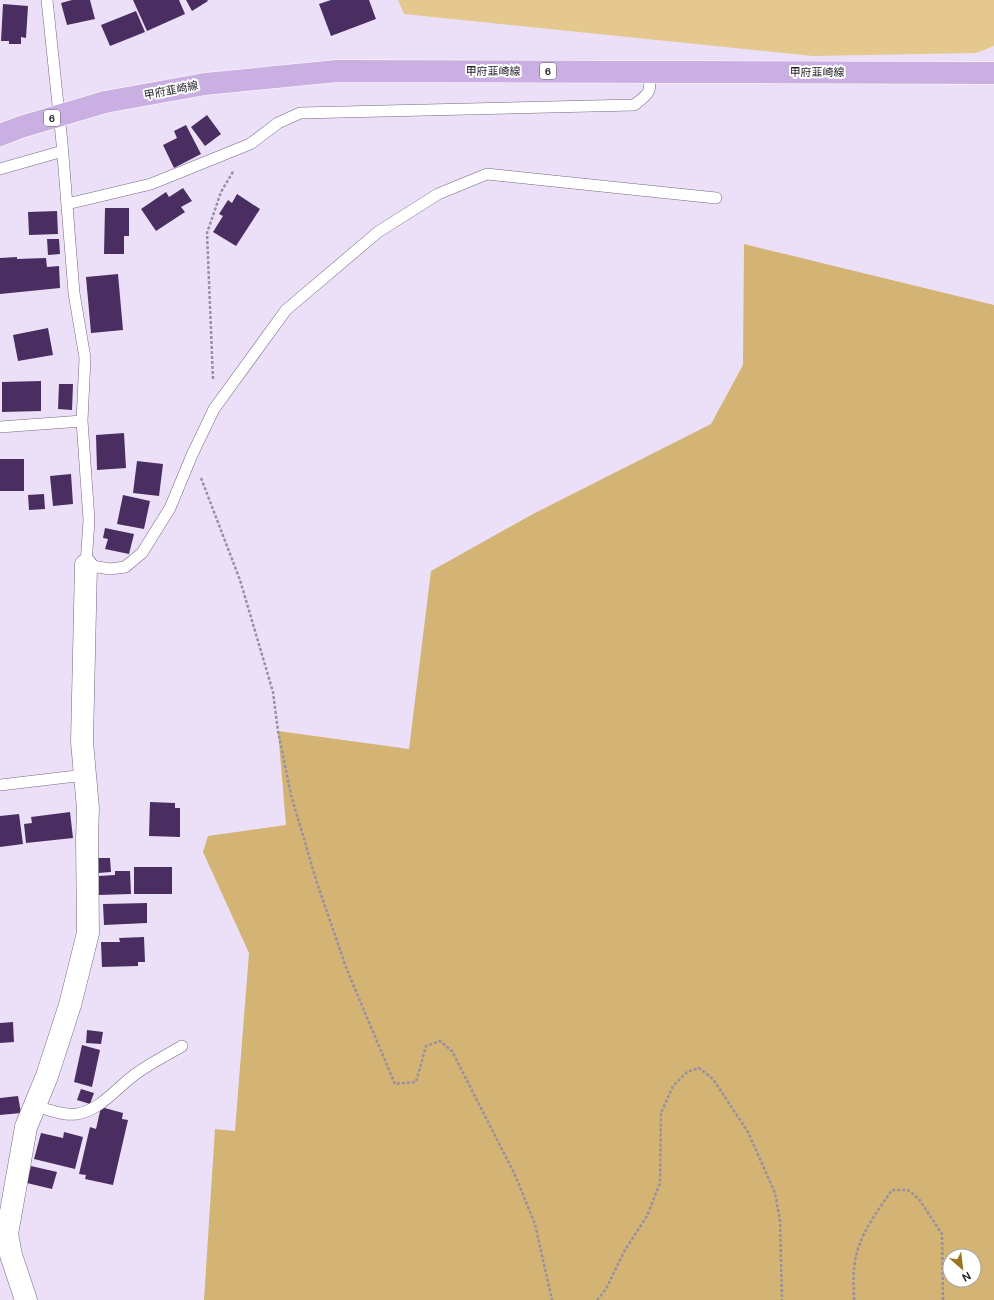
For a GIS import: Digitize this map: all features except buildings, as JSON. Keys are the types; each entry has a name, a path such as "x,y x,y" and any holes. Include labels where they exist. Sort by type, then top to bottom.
{"main road":[{"name":"甲府韮崎線","path":"0,135 21,127 105,102 205,84 337,71 994,73"}],"street":[{"path":"26,1300 4,1233 26,1127 35,1106 70,1006 88,933 88,808 82,742 86,565"}],"lane":[{"path":"47,0 63,151 74,293 85,358 82,421 89,520 86,565 110,569 126,567 142,553 170,508 192,455 214,409 286,310 378,232 445,192 487,174 716,198"},
{"path":"67,204 151,184 250,144 278,123 300,113 634,105 647,96 650,90 650,72"},
{"path":"0,169 63,151"},
{"path":"0,427 82,421"},
{"path":"0,784 85,775"},
{"path":"35,1106 68,1114 78,1114 90,1109 122,1087 136,1073 182,1046"}],"path":[{"path":"214,409 207,233 221,192 250,144"},
{"path":"192,455 240,580 273,692 278,731 291,795 317,883 347,970 395,1084 416,1082 426,1046 440,1041 452,1051 515,1175 535,1224 552,1300"},
{"path":"597,1300 606,1289 625,1250 647,1216 660,1183 661,1112 673,1086 687,1072 699,1068 713,1079 748,1132 775,1193 780,1220 782,1300"},
{"path":"854,1300 854,1268 862,1239 873,1216 892,1190 908,1190 919,1199 942,1234 943,1300"}],"shaded area":[{"path":"398,0 994,0 994,46 976,53 813,56 404,14"},
{"path":"744,244 994,305 994,1300 204,1300 215,1129 235,1131 249,953 203,852 208,836 286,825 278,731 409,749 431,571 533,514 711,424 743,365"}]}
